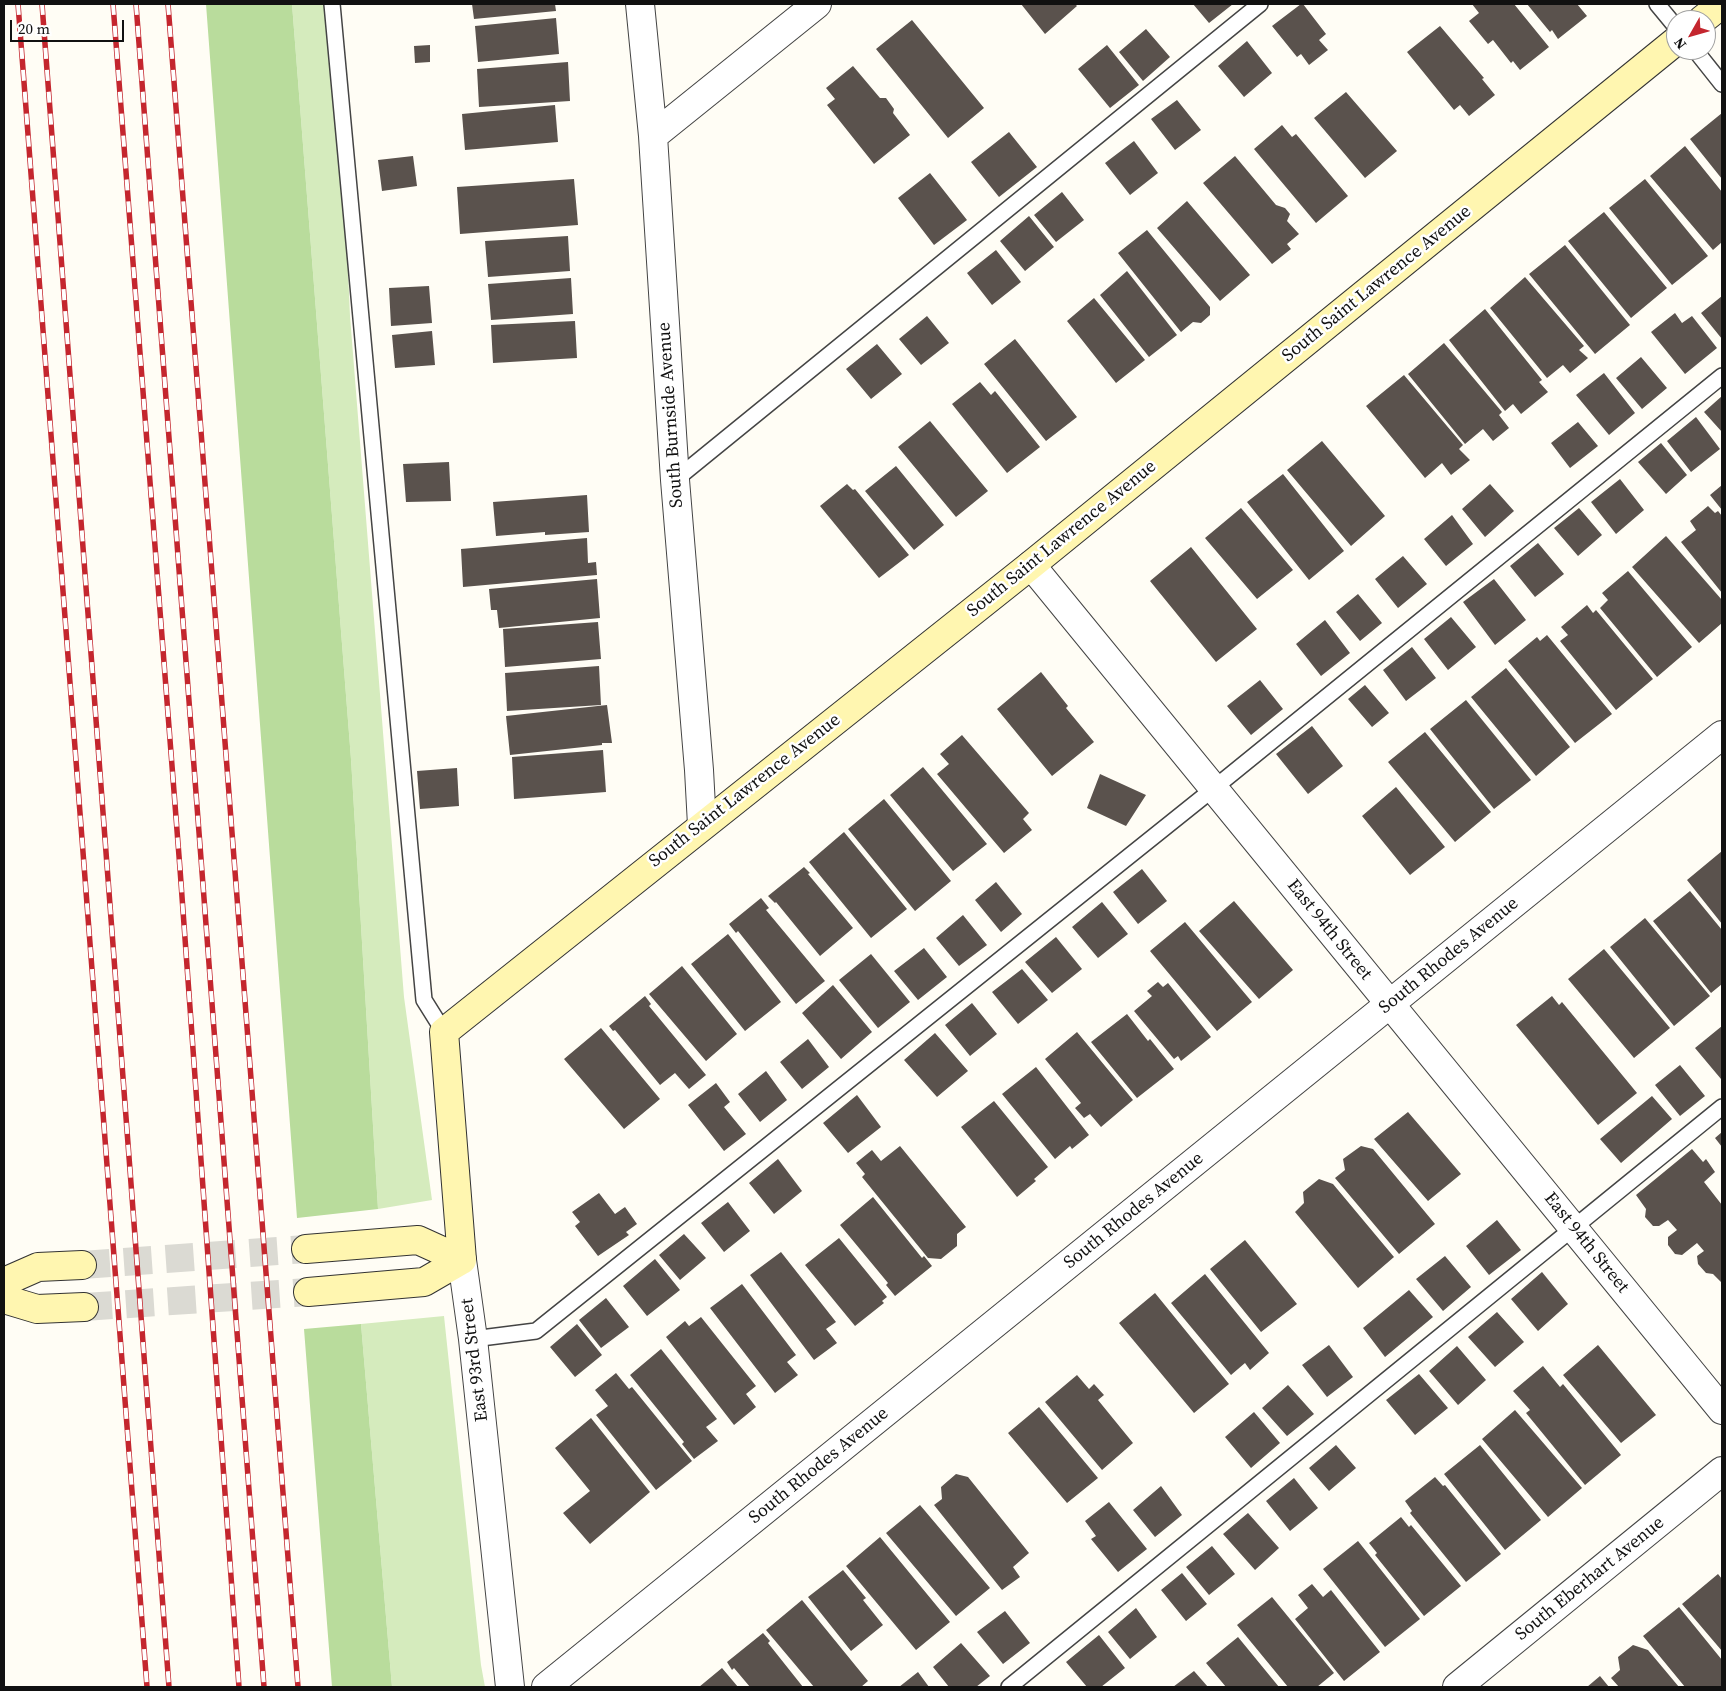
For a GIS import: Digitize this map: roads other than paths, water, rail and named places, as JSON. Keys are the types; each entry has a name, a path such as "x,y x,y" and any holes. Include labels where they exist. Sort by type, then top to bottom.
{"street":[{"name":"South Burnside Avenue","path":"640,4 653,136 675,480 702,826"},
{"path":"653,136 817,4"},
{"name":"South Saint Lawrence Avenue","path":"444,1032 1031,565 1666,49"},
{"name":"East 94th Street","path":"1031,565 1722,1410"},
{"name":"South Rhodes Avenue","path":"546,1687 1722,735"},
{"name":"East 93rd Street","path":"444,1032 462,1260 473,1339 510,1687"},
{"path":"306,1250 418,1240 462,1260"},
{"path":"308,1292 424,1282 462,1260"},
{"path":"4,1282 38,1267 82,1265"},
{"path":"4,1299 37,1309 84,1307"},
{"name":"South Eberhart Avenue","path":"1457,1687 1722,1471"}],"lane":[{"path":"332,4 423,994 424,1000 444,1032"},
{"path":"675,480 1260,4"},
{"path":"1657,4 1666,15"},
{"path":"1703,60 1722,84"},
{"path":"473,1339 536,1331 1213,789 1722,376"},
{"path":"1009,1687 1722,1107"}],"tunnel":[{"path":"82,1265 306,1249"},
{"path":"84,1307 308,1292"}],"railway":[{"path":"18,4 147,1687"},
{"path":"42,4 169,1687"},
{"path":"113,4 180,869 239,1687"},
{"path":"136,4 264,1687"},
{"path":"168,4 298,1687"}]}
